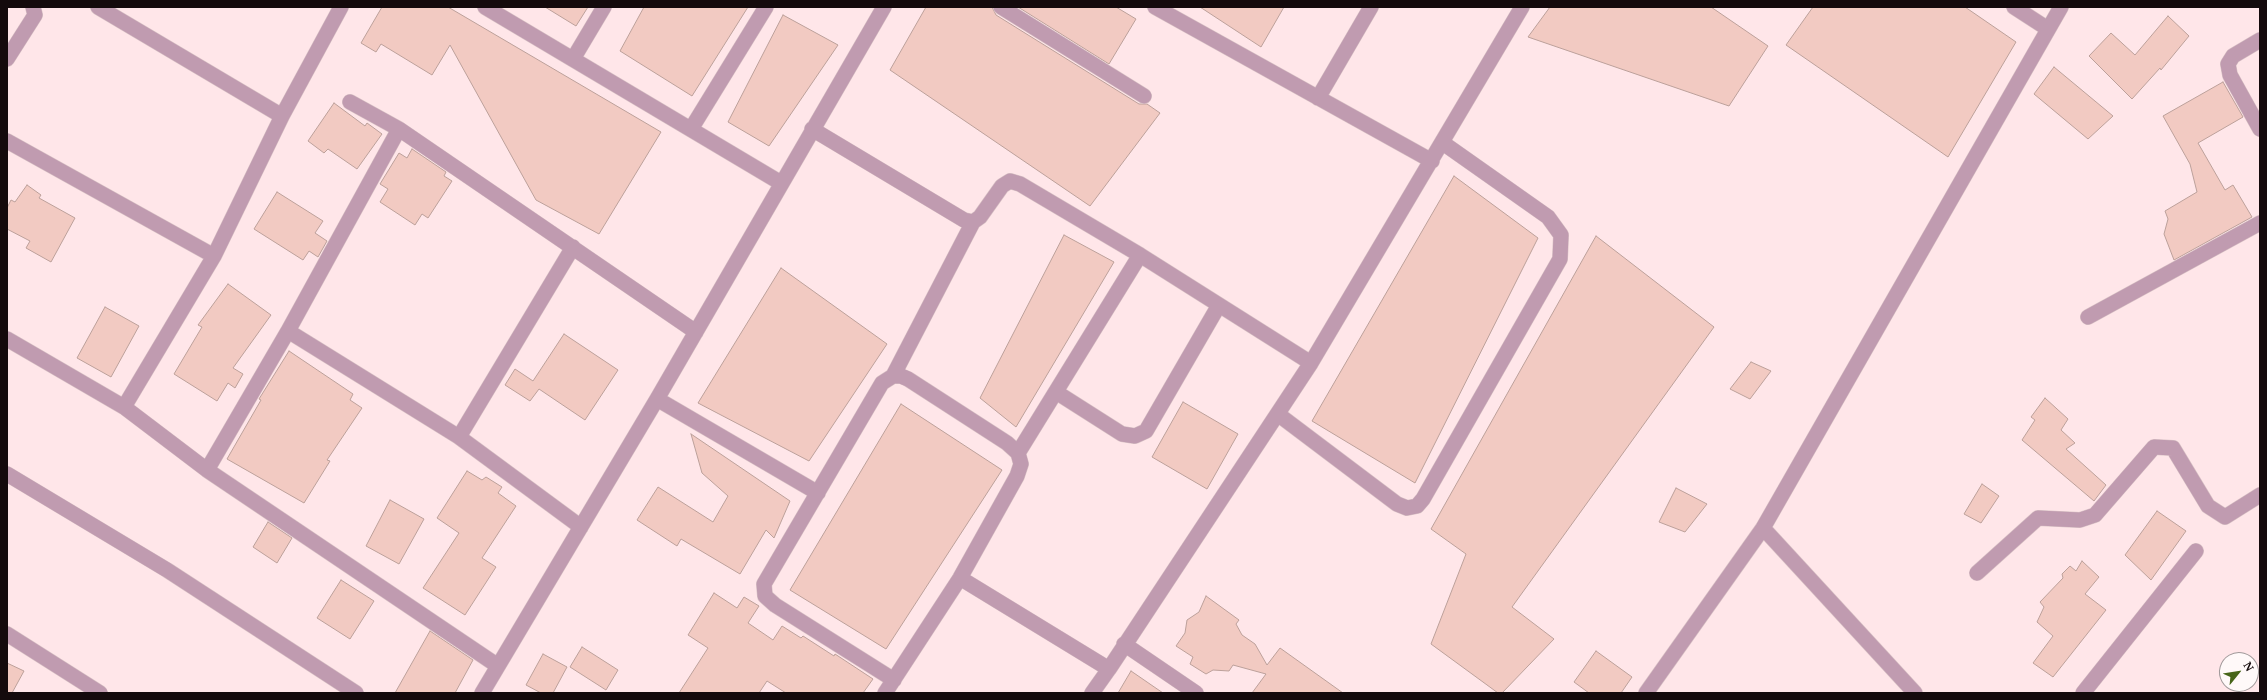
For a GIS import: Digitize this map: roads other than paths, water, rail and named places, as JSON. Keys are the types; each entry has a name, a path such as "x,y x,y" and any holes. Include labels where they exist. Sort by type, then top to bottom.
{"street":[{"path":"7,59 35,16 33,7"},
{"path":"98,7 282,116"},
{"path":"124,407 214,256 282,116 341,7"},
{"path":"485,7 781,183"},
{"path":"573,59 604,7"},
{"path":"691,129 766,7"},
{"path":"482,693 657,399 884,7"},
{"path":"1001,7 1144,96"},
{"path":"1155,7 1432,161"},
{"path":"1318,98 1371,7"},
{"path":"1092,693 1279,415 1443,143 1522,7"},
{"path":"2014,7 2048,29"},
{"path":"1646,693 1763,528 2061,7"},
{"path":"2260,40 2233,56 2228,64 2230,75 2260,129"},
{"path":"350,102 399,129 696,332"},
{"path":"207,470 288,331 399,129"},
{"path":"812,129 964,220 972,222"},
{"path":"7,141 214,256"},
{"path":"1279,415 1396,504 1408,508 1418,506 1423,499 1560,259 1561,234 1548,217 1443,143"},
{"path":"894,680 775,605 765,596 764,584 882,383 893,376 972,222 980,217 1002,186 1010,182 1020,184 1140,255 1311,363"},
{"path":"2088,317 2260,222"},
{"path":"459,437 573,248"},
{"path":"1018,453 1140,255"},
{"path":"1056,392 1122,434 1135,436 1146,431 1219,305"},
{"path":"288,331 459,437 581,527"},
{"path":"7,340 124,407 207,470 498,666"},
{"path":"885,693 960,578 1017,476 1021,464 1018,453 1007,443 908,379 901,376 893,376"},
{"path":"657,399 818,493"},
{"path":"1977,573 2038,518 2080,520 2095,515 2154,447 2173,448 2208,506 2225,517 2260,496"},
{"path":"7,474 167,570 356,693"},
{"path":"1763,528 1915,693"},
{"path":"2083,693 2196,551"},
{"path":"960,578 1109,669"},
{"path":"7,634 100,693"},
{"path":"1124,644 1196,693"}]}
